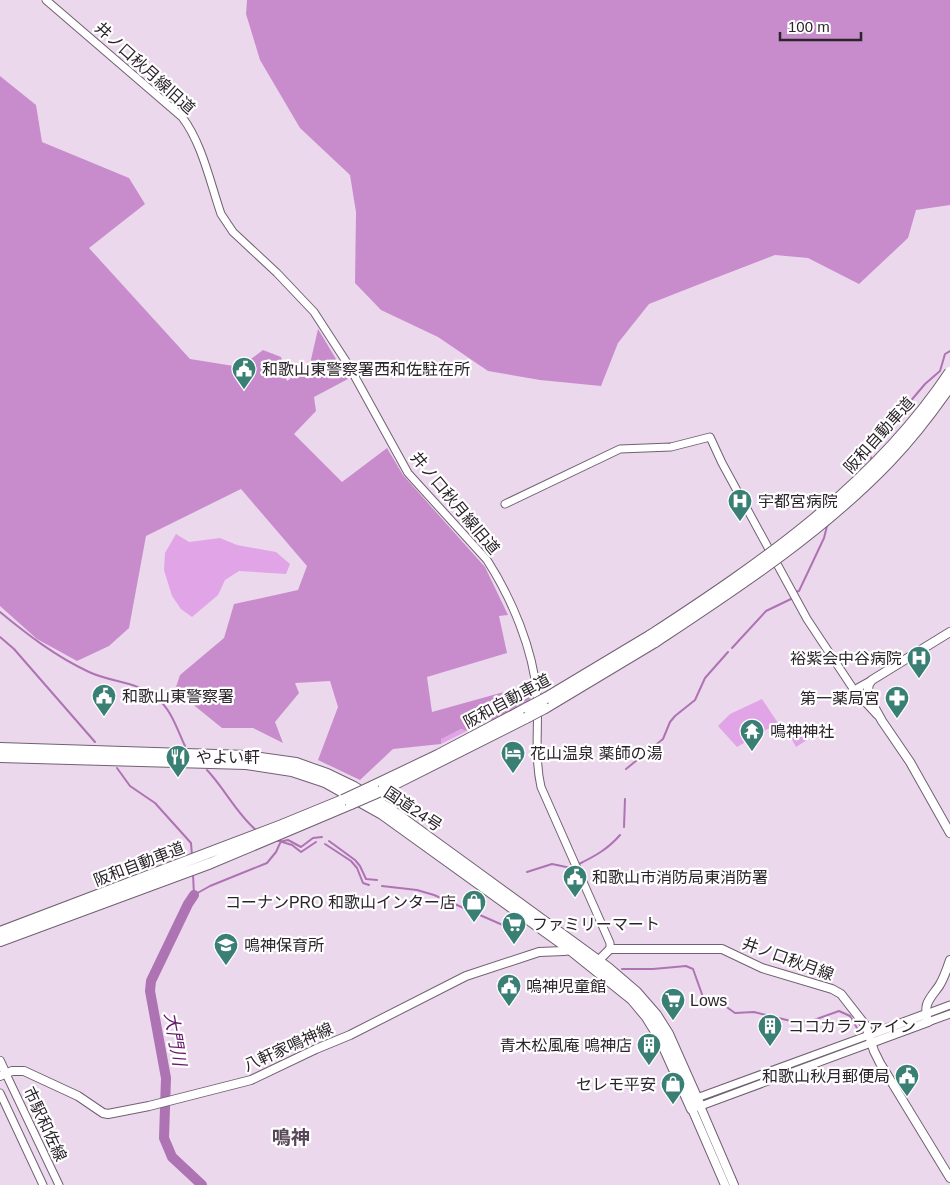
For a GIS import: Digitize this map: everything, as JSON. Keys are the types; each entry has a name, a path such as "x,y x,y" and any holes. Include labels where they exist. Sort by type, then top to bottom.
{"highway":[{"name":"阪和自動車道","path":"653,638 777,548 836,501 885,454 910,426 950,372"},
{"name":"阪和自動車道","path":"0,941 210,863 285,828 377,789 438,755 546,703 741,585 802,540 842,507 891,460 950,386"},
{"name":"国道24号","path":"0,748 247,756 296,763 332,776 354,787 391,810 595,964 636,992 656,1015 675,1048 694,1104"},
{"name":"国道24号","path":"0,757 246,764 292,771 308,776 325,782 382,814 573,947"},
{"name":"阪和自動車道","path":"0,932 285,828"}],"main road":[{"path":"950,632 872,680 867,694 882,721 910,762 950,833"},
{"name":"八軒家鳴神線","path":"3,1075 24,1071 78,1096 108,1114 153,1105 252,1080 350,1035 466,976 539,952 573,947"},
{"path":"595,964 610,949"},
{"name":"井ノ口秋月線","path":"610,949 722,949 762,968 832,989 840,994 866,1026 880,1063 950,1178"},
{"path":"870,1039 927,1018 928,999 943,978 950,960"},
{"path":"0,1061 3,1075"},
{"path":"694,1104 725,1185"},
{"path":"694,1104 734,1185"}],"street":[{"name":"井ノ口秋月線旧道","path":"46,0 182,117 196,140 221,214 226,223 233,232 278,273 314,312 349,366 408,473 487,560 494,571 524,636 529,652 537,695 537,768 541,787 610,943 610,949"},
{"path":"505,504 620,449 671,447 710,437 722,463 808,619 854,690 882,721"},
{"path":"854,690 872,680"},
{"path":"927,1018 950,1005"},
{"path":"927,1018 950,1014"},
{"path":"694,1104 870,1039"},
{"name":"市駅和佐線","path":"3,1075 59,1185"},
{"name":"市駅和佐線","path":"0,1093 43,1185"}],"shaded area":[{"path":"247,0 950,0 950,205 916,210 908,238 859,284 808,258 775,255 649,304 618,343 601,386 540,380 488,371 438,337 381,310 355,283 356,212 350,175 300,128 260,60 246,14"},
{"path":"0,76 36,105 42,142 129,178 145,204 89,248 190,359 240,367 263,350 281,357 287,381 310,364 318,329 348,379 314,397 316,411 294,434 342,482 387,448 403,475 485,567 508,615 499,616 507,653 427,677 432,712 529,685 532,692 530,700 492,721 484,707 470,713 473,728 467,731 461,729 441,739 441,744 393,749 360,780 318,760 338,707 330,681 295,683 299,693 275,722 283,743 253,728 222,728 175,690 180,675 224,638 234,604 298,590 307,566 241,489 146,536 129,628 109,646 77,661 37,639 0,606"},
{"path":"176,534 189,542 220,538 237,545 276,552 290,564 286,574 239,571 225,580 218,595 192,617 181,609 172,596 164,570 165,553"},
{"path":"762,699 778,723 737,747 718,726 730,714"},
{"path":"461,729 467,731 441,744 440,739"},
{"path":"800,729 807,740 796,747 790,736"},
{"path":"508,748 514,749 518,755 519,764 509,768 502,753 503,750"}],"waterway":[{"path":"872,461 870,455 876,442 925,384 940,371 945,354 950,351"},
{"path":"795,592 799,591 824,538 827,526 832,521"},
{"path":"732,648 766,611 791,599"},
{"path":"0,612 42,645 77,666 97,675 141,688 156,697 170,713 185,746"},
{"path":"0,637 14,649 95,742"},
{"path":"626,769 663,739 670,722 695,700 705,678 728,652"},
{"path":"117,768 130,786 155,803 191,843 192,856"},
{"path":"207,770 242,816 256,830"},
{"path":"624,827 625,799"},
{"path":"579,864 601,852 620,835"},
{"path":"283,841 288,840 301,847 313,838 322,837"},
{"path":"276,840 292,845 301,852 316,842"},
{"path":"193,874 194,895 210,886 267,863 276,852 281,841"},
{"path":"329,841 355,860 366,879 377,880"},
{"path":"325,844 351,861 357,868 363,883 369,885"},
{"path":"527,872 552,864 571,868"},
{"path":"382,886 417,890 434,895 505,926"},
{"name":"大門川","path":"194,895 151,981 150,991 166,1078 164,1138 172,1157 202,1185"},
{"path":"622,969 686,966 693,969 703,997 706,1000 721,1003 735,1013 754,1012 795,1022 811,1021 839,1011 850,1016 857,1028"}],"place":[{"name":"和歌山東警察署西和佐駐在所","path":"244,390"},
{"name":"宇都宮病院","path":"740,522"},
{"name":"裕紫会中谷病院","path":"919,679"},
{"name":"和歌山東警察署","path":"104,717"},
{"name":"第一薬局宮","path":"897,719"},
{"name":"鳴神神社","path":"752,752"},
{"name":"花山温泉 薬師の湯","path":"513,774"},
{"name":"やよい軒","path":"178,778"},
{"name":"和歌山市消防局東消防署","path":"575,898"},
{"name":"コーナンPRO 和歌山インター店","path":"474,923"},
{"name":"ファミリーマート","path":"514,945"},
{"name":"鳴神保育所","path":"226,966"},
{"name":"嗚神児童館","path":"509,1007"},
{"name":"Lows","path":"673,1021"},
{"name":"ココカラファイン","path":"770,1047"},
{"name":"青木松風庵 鳴神店","path":"649,1066"},
{"name":"和歌山秋月郵便局","path":"907,1097"},
{"name":"セレモ平安","path":"673,1105"}],"district":[{"name":"鳴神","path":"291,1137"}]}
